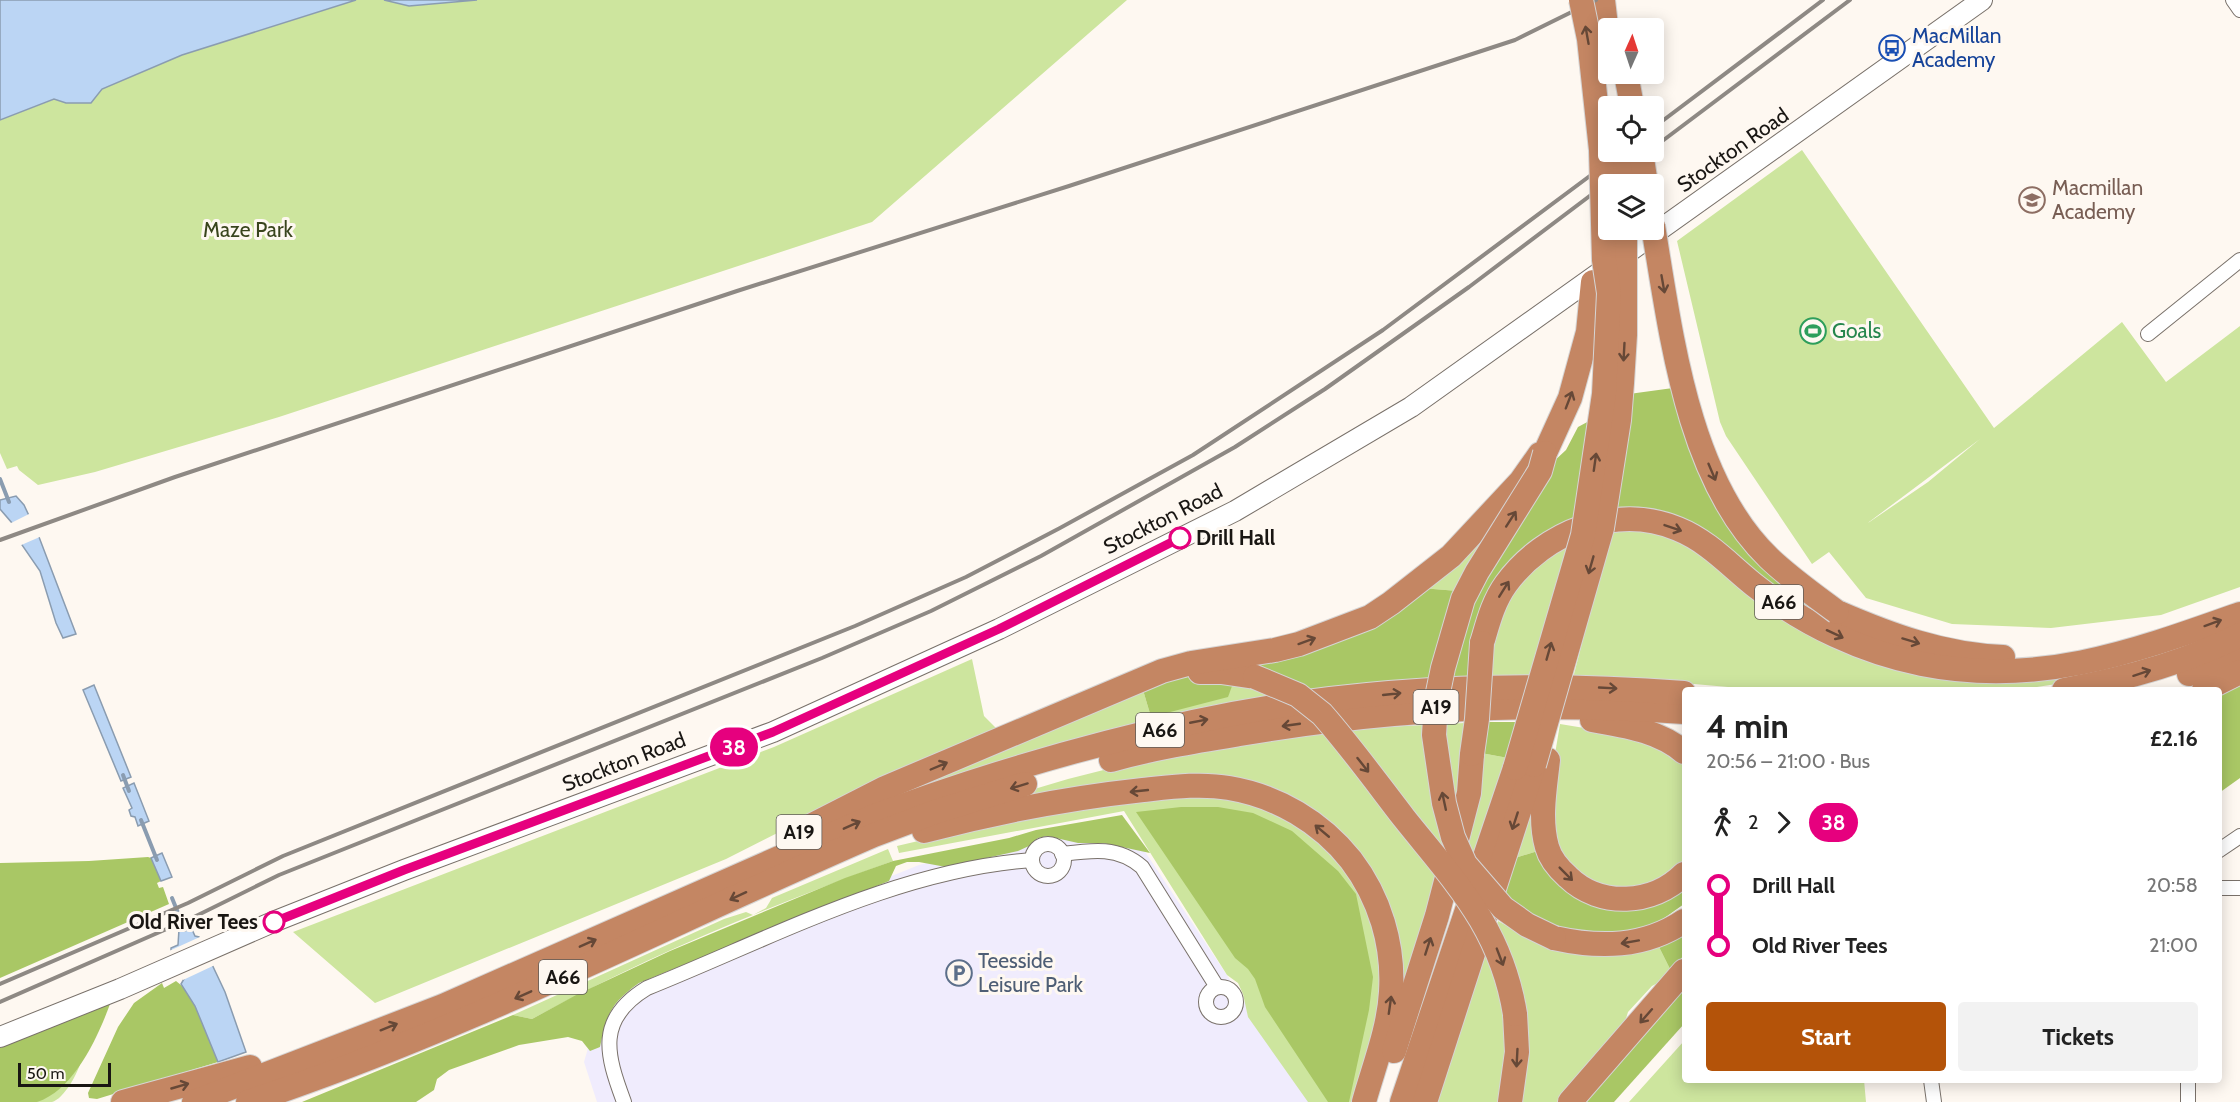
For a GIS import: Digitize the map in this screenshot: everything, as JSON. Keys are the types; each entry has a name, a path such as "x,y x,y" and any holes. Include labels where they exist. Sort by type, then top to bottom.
{"highway":[{"name":"A19","path":"1425,1102 1532,764 1583,535 1604,394 1609,293 1604,260 1601,150 1581,0"},
{"path":"1604,0 1611,18"},
{"path":"1604,0 1606,18"},
{"path":"1625,240 1625,335 1619,420 1602,528 1532,764 1543,812 1547,849 1559,868 1575,884 1595,894 1617,899 1639,898 1661,891 1682,875"},
{"name":"A66","path":"1655,240 1673,346 1699,441 1717,484 1740,523 1768,557 1837,612 1875,629 1913,642 1993,657 2034,659 2077,656 2145,645"},
{"name":"A19","path":"1604,260 1593,282 1588,332 1570,398 1545,453 1540,471 1477,572 1463,599 1443,668 1436,702 1434,735 1444,803 1453,837 1465,864 1503,908 1527,926 1554,938 1589,945 1632,943 1651,938 1682,922"},
{"name":"A19","path":"664,909 714,875 885,788 1162,671 1191,663 1275,651 1370,617 1451,556 1521,482 1540,454 1545,453"},
{"name":"A66","path":"1378,1102 1437,916 1470,793 1482,643 1492,611 1500,594 1523,563 1568,532 1594,523 1622,519 1650,521 1677,528 1702,541 1758,589 1796,614 1836,635 1878,652 1922,664 1967,670 2012,672 2057,668 2102,659 2240,614"},
{"path":"2079,687 2132,676 2189,657 2240,635"},
{"path":"2150,687 2240,654"},
{"name":"A19","path":"1113,692 1168,676 1221,672 1255,677 1298,695 1322,714 1461,890 1493,939 1507,976 1515,1014 1517,1052 1510,1102"},
{"path":"2210,687 2240,672"},
{"name":"A66","path":"194,1102 443,1006 872,817 934,794 1051,759 1195,722 1328,700 1466,689 1581,687 1682,693"},
{"name":"A66","path":"248,1102 332,1074 462,1022 874,835 935,812 1132,754 1274,728 1347,718 1516,706 1577,706 1682,712"},
{"name":"A66","path":"1516,706 1627,726 1672,742 1682,750"},
{"name":"A19","path":"1402,1102 1532,764"},
{"name":"A66","path":"791,871 933,828 1084,798 1166,788 1208,786 1239,790 1271,799 1310,820 1343,850 1369,886 1385,928 1391,961 1391,994 1388,1016 1364,1102"},
{"path":"1570,1102 1682,974"},
{"name":"A66","path":"123,1102 248,1067 335,1049"},
{"name":"A66","path":"276,1102 332,1074"}],"main road":[{"name":"Stockton Road","path":"0,1037 404,870 773,732 999,629 1235,510 1411,407 1982,0"}],"street":[{"path":"2233,0 2240,10"},
{"path":"2148,334 2240,260"},
{"path":"2222,848 2240,836"},
{"path":"1045,845 1055,846 1062,854 1063,864 1058,873 1048,876 1039,873 1032,860 1036,850 1045,845"},
{"path":"1062,854 1106,850 1121,854 1142,867 1217,987"},
{"path":"624,1102 610,1065 610,1038 621,1011 628,1002 647,988 881,891 929,877 989,864 1032,860"},
{"path":"2222,888 2240,888"},
{"path":"1931,1083 1934,1102"},
{"path":"2188,1083 2188,1102"}],"shaded area":[{"name":"Teesside Leisure Park","path":"1108,823 1138,841 1311,1102 597,1102 584,1062 599,1010 640,977 919,865 1012,840"}],"green space":[{"name":"Maze Park","path":"356,0 384,0 409,6 477,0 1127,0 872,222 279,417 95,472 38,485 17,466 7,469 0,453 0,120 55,99 66,103 91,103 102,89 182,55"},
{"path":"1802,150 1994,428 2122,322 2166,382 2240,326 2240,587 2161,615 2051,628 1952,624 1866,598 1829,552 1812,564 1726,436 1720,422 1677,241","holes":["1980,439 1928,482 1868,523"]},
{"path":"1673,388 1691,445 1817,605 1813,614 1777,591 1614,509 1629,394"},
{"path":"1591,420 1576,517 1544,534 1470,677 1449,679 1469,606 1552,463 1566,450 1578,427"},
{"path":"1503,507 1458,591 1421,588"},
{"path":"1612,526 1686,539 1763,598 1977,674 2196,637 2177,653 2063,683 2037,687 1728,687 1573,678"},
{"path":"1572,537 1532,678 1488,679 1491,650 1508,594"},
{"path":"1421,588 1458,591 1431,681 1306,694 1250,667"},
{"path":"972,659 984,716 998,730 825,809 726,859 375,1003 293,932 774,747"},
{"path":"1194,676 1235,678 1228,697 1151,717 1143,690 1174,679"},
{"path":"1235,678 1279,693 891,796 1143,690 1151,717"},
{"path":"2240,678 2240,778 2222,791 2222,688"},
{"path":"1481,722 1519,722 1508,758 1481,753"},
{"path":"1465,723 1456,810 1442,724"},
{"path":"1560,724 1639,737 1682,762 1682,869 1641,891 1593,883 1565,860 1550,829 1554,760"},
{"path":"1424,725 1450,855 1446,862 1345,729"},
{"path":"1328,731 1440,879 1395,1024 1375,881 1259,790 967,809 1068,779 1151,758"},
{"path":"1481,753 1508,758 1475,859 1466,835"},
{"path":"1205,795 1249,801 1291,818 1323,841 1363,890 1385,971 1362,1102 1308,1102 1248,1017 1238,983 1227,975 1124,811 899,853 897,846 1033,814"},
{"path":"1181,807 1218,807 1253,813 1292,831 1338,871 1356,894 1373,977 1369,1010 1349,1102 1328,1102 1265,1007 1255,979 1248,969 1235,958 1136,812"},
{"path":"1532,808 1541,850 1515,858"},
{"path":"1122,815 1150,853 1103,843 1078,843 1047,836 1038,838 1029,846 1018,851 946,867 907,862 896,866 889,881 639,983 616,1003 605,1025 600,1047 590,1051 582,1041 568,1037 519,1045 449,1070 437,1079 434,1090 416,1102 302,1102 513,1015 532,1019 578,994 670,951 845,878 893,861 1009,838 1036,830"},
{"path":"888,849 893,861 754,915 766,908 772,898"},
{"path":"1541,850 1588,898 1682,885 1682,905 1656,924 1628,933 1594,935 1542,923 1503,897 1515,858"},
{"path":"151,858 161,881 157,883 159,888 163,887 169,904 0,978 0,863"},
{"path":"746,912 753,915 619,974 532,1019 513,1015 724,919"},
{"path":"1498,921 1516,931 1657,943 1671,971 1665,979 1652,986 1628,1012 1623,1028 1560,1102 1517,1102 1494,934"},
{"path":"1682,929 1682,957 1671,971 1657,943"},
{"path":"1486,951 1509,1018 1504,1102 1435,1102"},
{"path":"1682,978 1682,1026 1614,1102 1577,1102"},
{"path":"176,981 184,988 196,1007 218,1062 97,1099 89,1098 88,1093 118,1027 134,1003 162,983 164,988"},
{"path":"110,1004 99,1032 83,1061 62,1086 50,1096 37,1102 0,1102 0,1048"},
{"path":"1682,1043 1682,1083 1864,1083 1866,1102 1629,1102"},
{"path":"81,1061 66,1091 57,1100 36,1102 62,1084"}],"water":[{"path":"0,0 356,0 182,55 102,89 91,103 66,103 54,99 0,120"},
{"path":"384,0 477,0 409,6"},
{"path":"16,496 24,505 39,537 76,634 63,638 40,571 22,545 12,523 0,509 0,500"},
{"path":"94,685 131,777 121,781 83,690"},
{"path":"134,783 149,821 138,826 135,817 131,816 129,810 132,808 123,788"},
{"path":"162,853 172,877 161,881 151,858"},
{"path":"190,925 195,936 199,937 225,992 246,1052 218,1062 195,1006 181,984 184,979 171,951 171,948 178,945 179,929"}],"pier":[{"path":"31,513 42,536 19,546 9,524"},
{"path":"202,936 215,965 183,980 169,951"}],"waterway":[{"name":"Old River Tees","path":"0,479 9,502"},
{"name":"Old River Tees","path":"123,775 129,791"},
{"name":"Old River Tees","path":"141,820 157,860"},
{"name":"Old River Tees","path":"172,898 185,930"}],"railway":[{"path":"0,540 175,477 737,291 1069,186 1515,40 1596,0"},
{"path":"1664,120 1823,0"},
{"path":"1664,140 1850,0"},
{"path":"0,984 188,903 283,856 855,626 966,577 1193,455 1383,330 1609,162"},
{"path":"0,1002 194,917 279,875 822,658 931,611 1041,556 1235,447 1325,389 1469,287 1635,162"}],"bus line":[{"name":"38","path":"274,922 404,870 773,732 999,629 1180,538"}],"place":[{"name":"MacMillan Academy","path":"1892,48"},
{"name":"Macmillan Academy","path":"2032,200"},
{"name":"Goals","path":"1813,331"},
{"name":"Drill Hall","path":"1180,538"},
{"name":"Old River Tees","path":"274,922"},
{"name":"Teesside Leisure Park","path":"959,973"}]}
